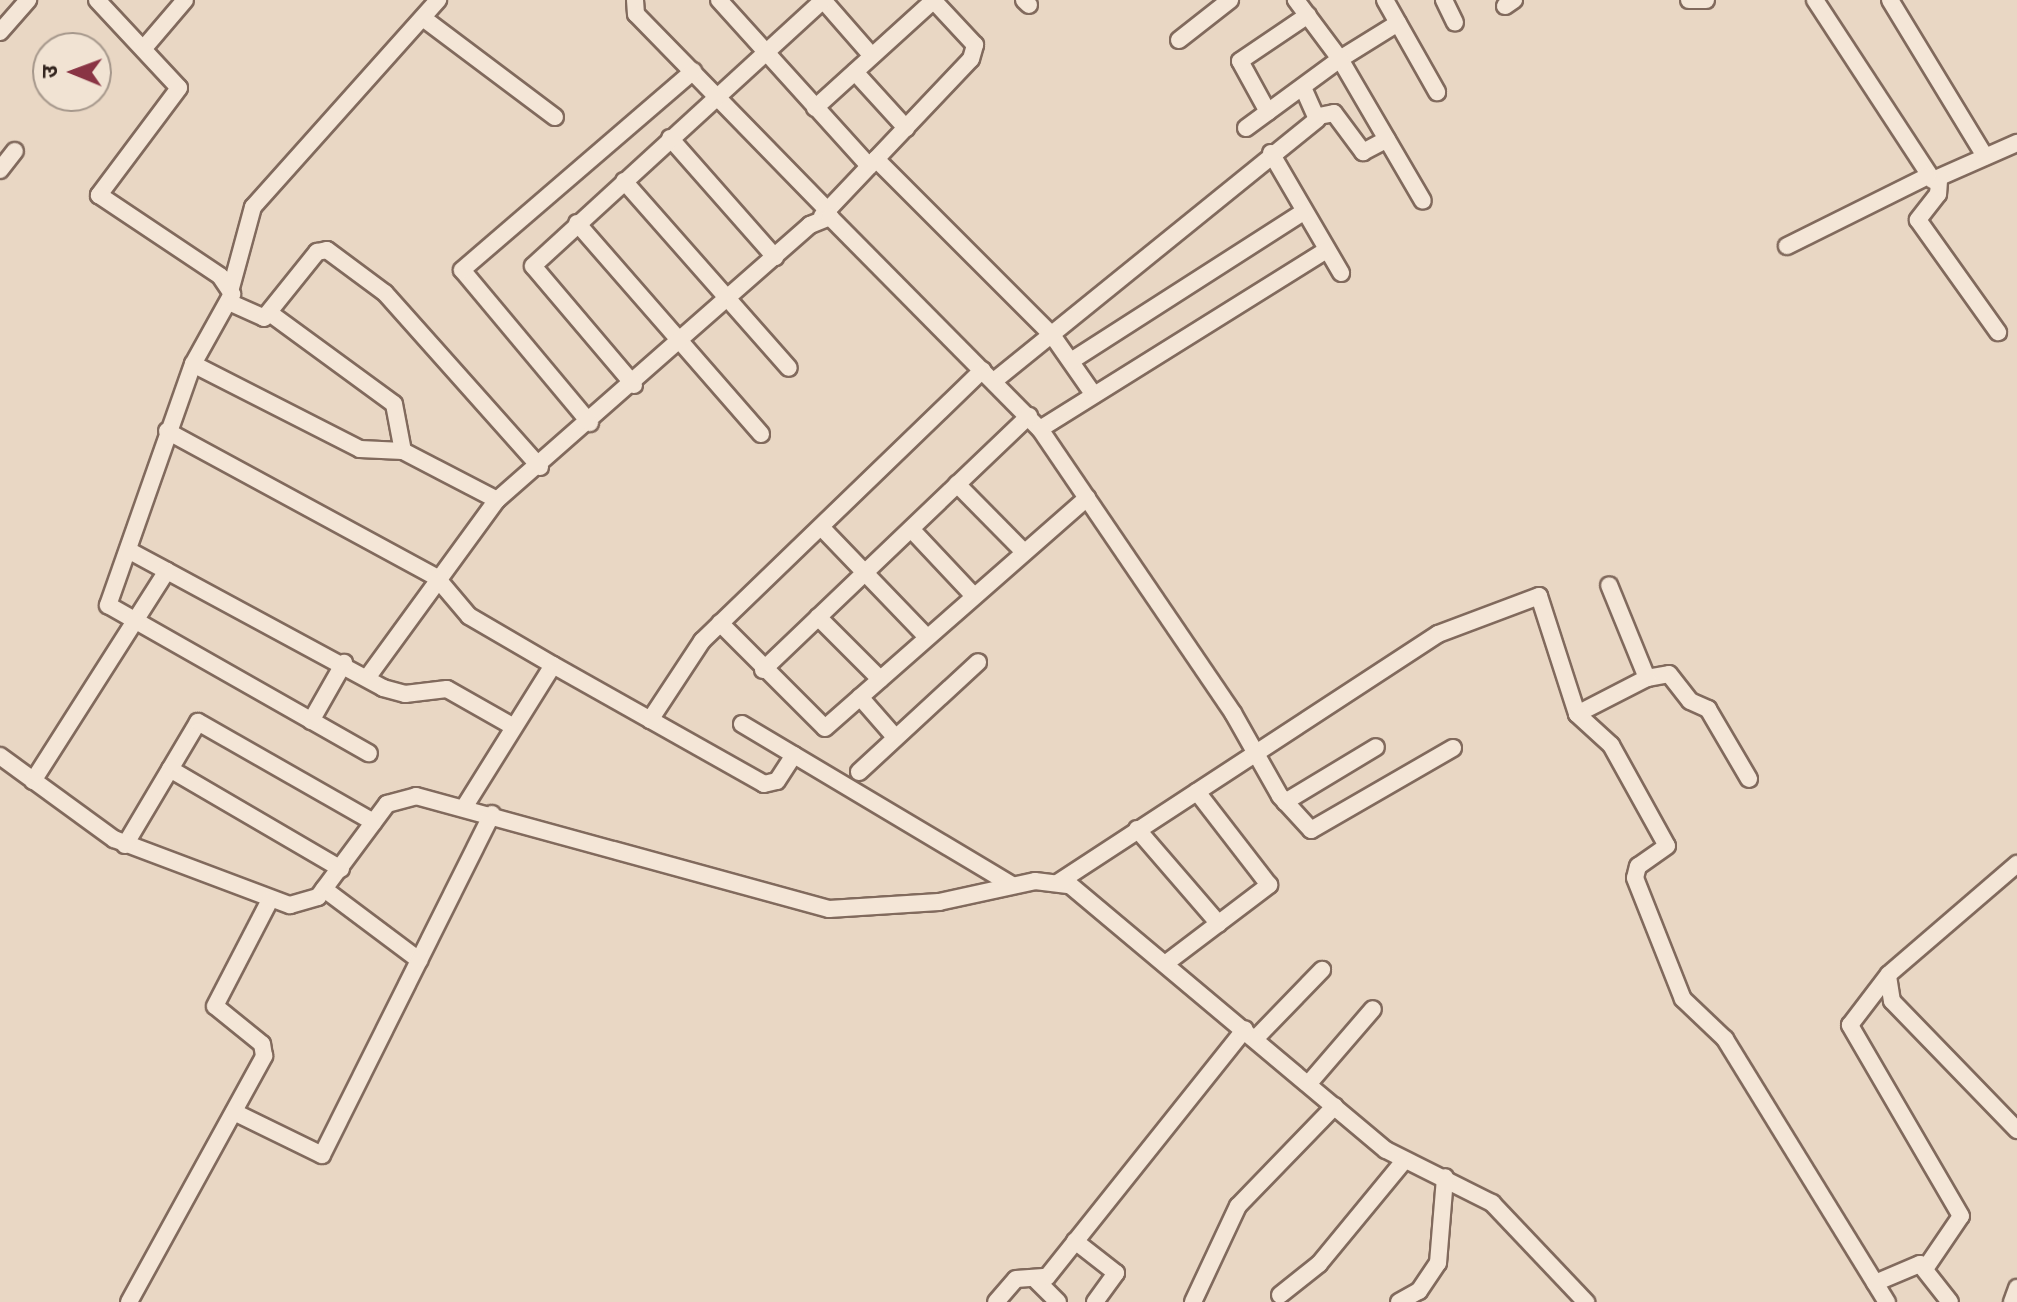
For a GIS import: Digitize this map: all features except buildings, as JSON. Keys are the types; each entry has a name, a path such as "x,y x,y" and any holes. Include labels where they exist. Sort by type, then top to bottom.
{"street":[{"path":"0,32 28,0"},
{"path":"144,48 185,0"},
{"path":"369,753 133,623 108,598 128,550 167,431 193,364 231,295 253,207 438,0"},
{"path":"635,0 636,14 717,95 824,213 836,219 1034,422 1257,754 1285,802 1311,830 1321,830 1453,748"},
{"path":"719,0 815,108 1052,335 1094,395"},
{"path":"634,385 533,271 536,259 823,0 872,56"},
{"path":"367,678 436,577 497,500 634,385 824,213 974,52 933,0 815,108"},
{"path":"1179,40 1230,0"},
{"path":"1296,0 1340,59 1423,201"},
{"path":"1385,0 1437,92"},
{"path":"1444,0 1455,23"},
{"path":"1689,0 1706,0"},
{"path":"1815,0 1933,178 1938,194 1918,220 1998,332"},
{"path":"1890,0 1985,156"},
{"path":"99,1 178,82 178,94 99,195 258,319 271,314 317,252 327,250 385,293 540,467"},
{"path":"1268,112 1240,61 1308,15"},
{"path":"423,18 555,117"},
{"path":"1246,128 1340,59 1398,23"},
{"path":"590,423 462,270 693,71"},
{"path":"855,72 906,128"},
{"path":"1303,88 1319,116"},
{"path":"650,720 689,657 720,623 821,527 989,376 1052,335 1271,153 1319,116 1334,113 1363,152 1387,139"},
{"path":"670,138 775,257"},
{"path":"1787,246 2017,143"},
{"path":"0,170 15,151"},
{"path":"1271,153 1325,251 1341,273"},
{"path":"624,181 789,368"},
{"path":"1071,361 1303,212"},
{"path":"577,223 761,434"},
{"path":"763,670 957,484 1034,422 1094,395 1325,251"},
{"path":"271,314 394,404 403,451"},
{"path":"193,364 360,449 403,451 497,500"},
{"path":"167,431 436,577 469,616 764,784 775,783 794,755"},
{"path":"957,484 1024,552"},
{"path":"720,623 819,728 860,697 1087,498"},
{"path":"821,527 927,637"},
{"path":"911,529 973,595"},
{"path":"128,550 367,678 405,694 447,689 512,726"},
{"path":"33,781 167,571"},
{"path":"1609,585 1647,678"},
{"path":"1059,882 1438,634 1529,595 1546,606 1577,714 1611,745 1667,846 1638,866 1635,878 1683,999 1725,1039 1887,1302"},
{"path":"818,617 880,679"},
{"path":"859,772 978,662"},
{"path":"311,721 344,663"},
{"path":"465,806 512,726 553,665"},
{"path":"1577,714 1647,678 1669,674 1690,701 1708,709 1749,779"},
{"path":"860,697 895,737"},
{"path":"125,845 194,725 205,723 373,822"},
{"path":"742,724 1012,885"},
{"path":"1285,802 1376,747"},
{"path":"0,756 125,845 270,900 307,903 341,869 373,822 401,798 465,806 829,909 939,902 1012,885 1059,882 1079,889 1404,1161 1445,1177 1492,1203 1586,1302"},
{"path":"170,769 341,869"},
{"path":"1165,964 1269,882 1197,792"},
{"path":"234,1112 322,1155 492,814"},
{"path":"1137,829 1219,924"},
{"path":"1927,1266 1961,1216 1850,1031 1889,974 2017,864"},
{"path":"324,889 419,960"},
{"path":"129,1302 265,1050 215,1006 270,900"},
{"path":"1036,1280 1075,1241 1251,1034 1322,970"},
{"path":"1889,974 1892,1001 2017,1130"},
{"path":"1310,1082 1373,1009"},
{"path":"1193,1302 1238,1206 1335,1106"},
{"path":"1280,1295 1319,1264 1404,1161"},
{"path":"1399,1302 1419,1291 1438,1263 1445,1177"},
{"path":"1075,1241 1116,1273 1095,1302"},
{"path":"1875,1283 1914,1264 1927,1266 1950,1302"},
{"path":"996,1302 1016,1279 1036,1280 1058,1302"},
{"path":"2012,1302 2017,1288"}]}
